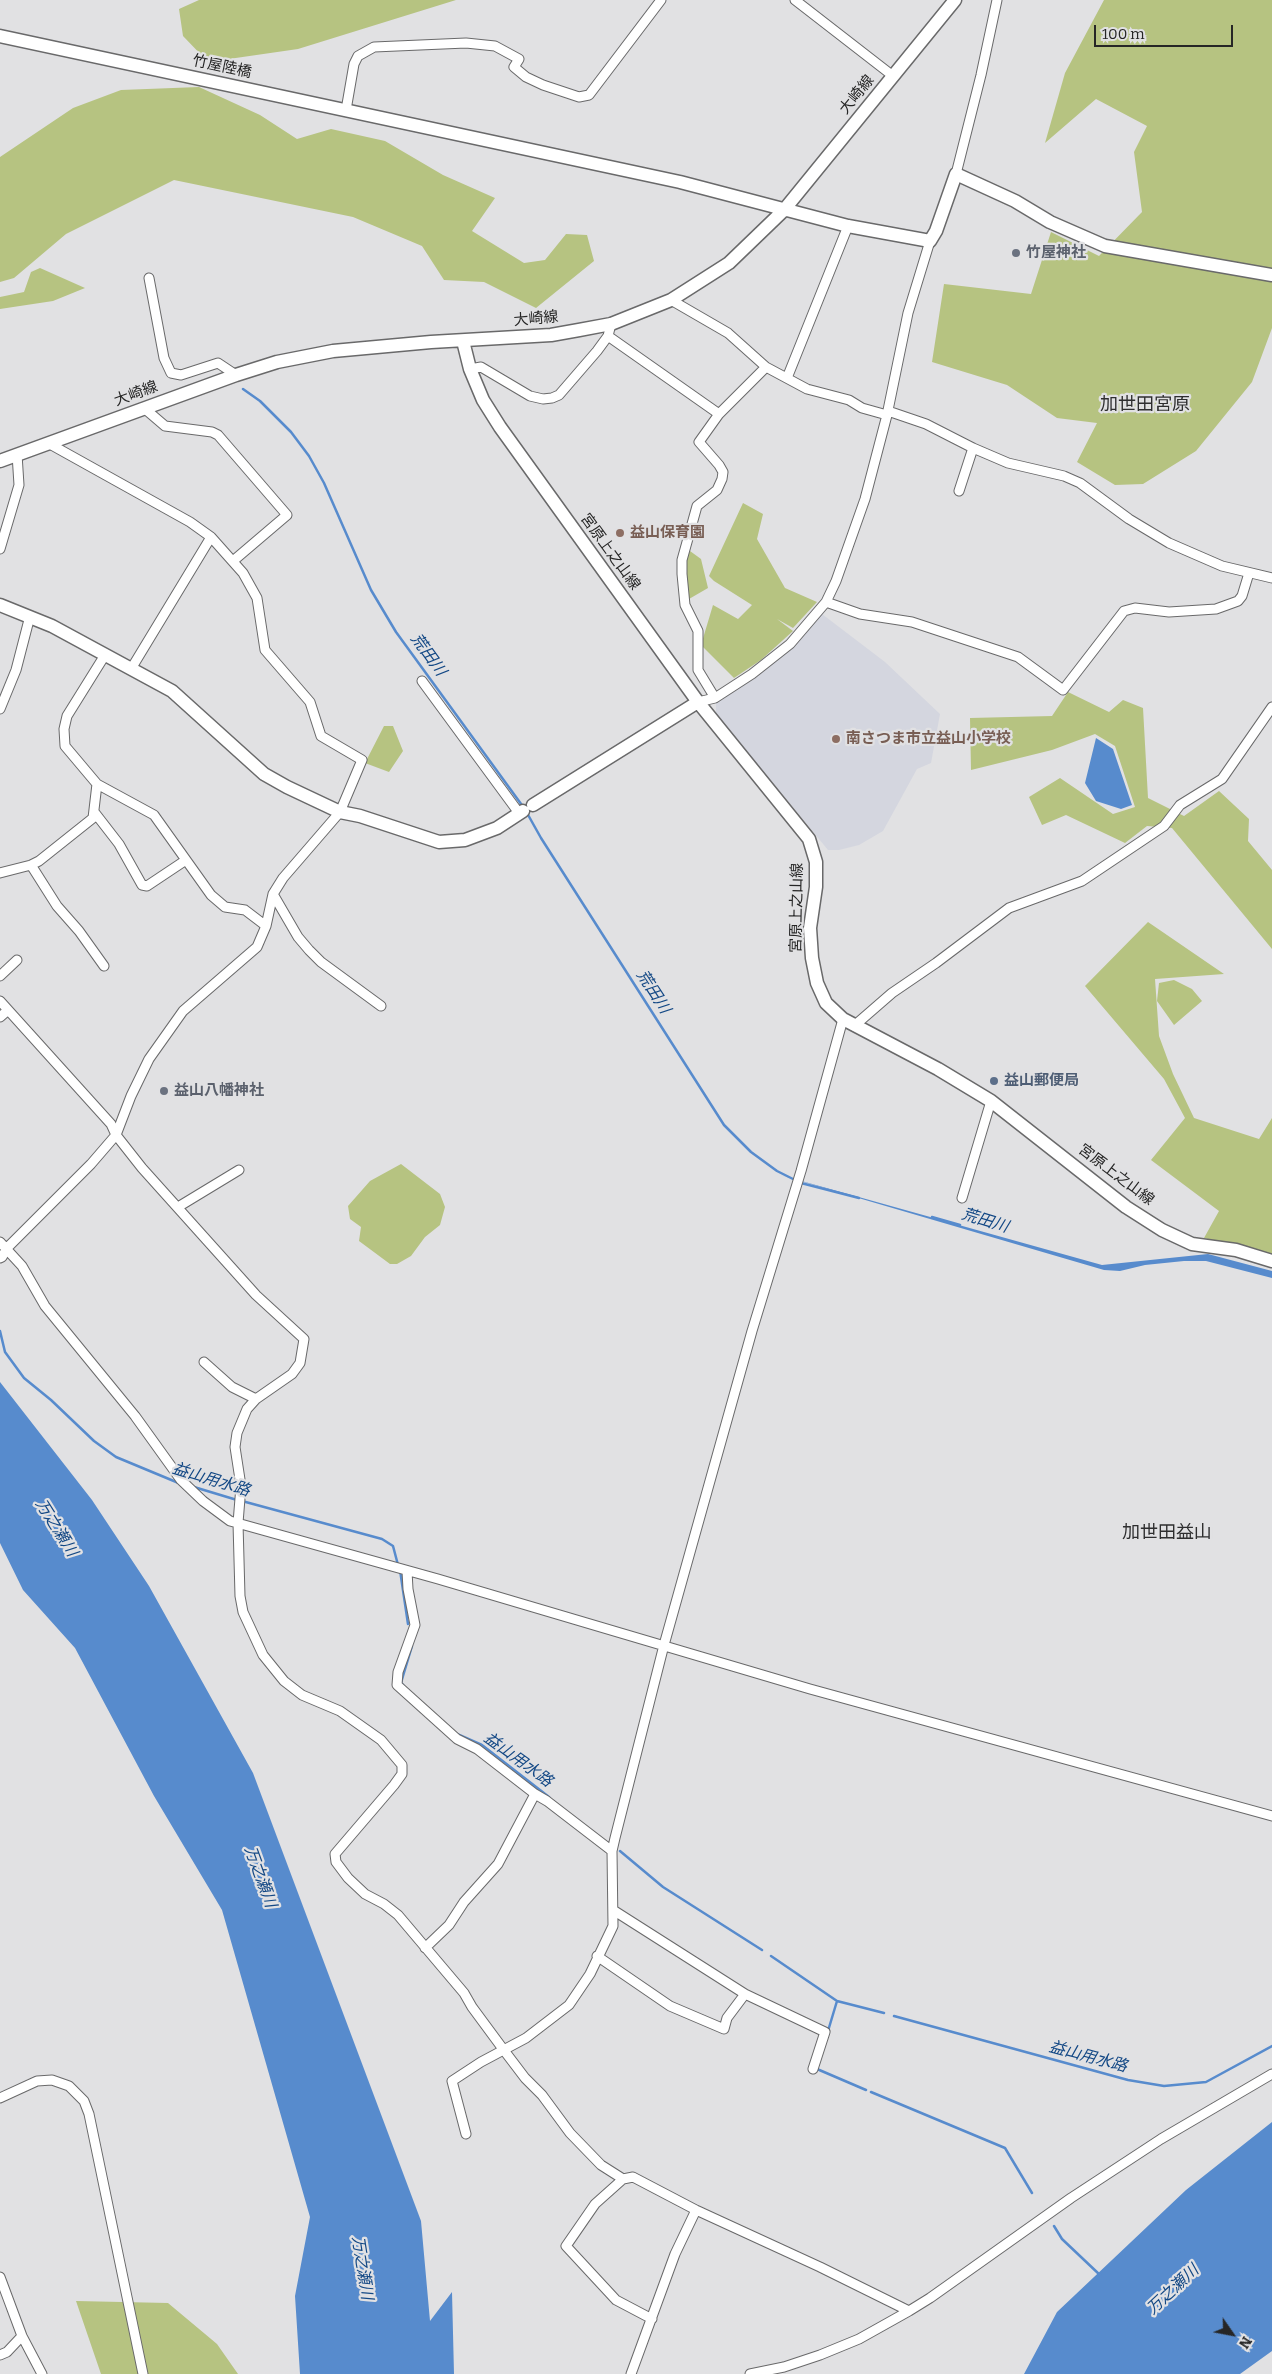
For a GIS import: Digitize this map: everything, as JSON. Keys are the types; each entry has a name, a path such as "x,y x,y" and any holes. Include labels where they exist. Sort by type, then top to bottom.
{"street":[{"path":"346,110 354,64 358,56 374,47 466,43 495,46 520,59 514,67 526,77 549,88 579,97 589,95 662,0"},
{"path":"795,0 893,76"},
{"name":"大崎線","path":"0,461 236,375 278,362 332,351 609,330 671,300 729,263 784,210 955,0"},
{"path":"0,605 30,616 159,684 184,700 264,774 287,787 340,812 360,816 439,842 465,840 497,828 698,702 716,698 752,674 790,644 826,602 836,581 865,499 888,413 908,314 930,241 936,232 956,174 981,76 997,0"},
{"name":"竹屋陸橋","path":"0,36 680,182 848,226 930,241"},
{"path":"956,174 1015,201 1050,222 1105,246 1272,275"},
{"path":"787,378 848,226"},
{"path":"149,278 164,358 171,372 178,376 218,363 236,375"},
{"path":"671,300 728,333 766,367 807,389 849,400 862,408 926,424 1008,463 1064,476 1080,482 1129,519 1169,543 1222,566 1272,578"},
{"path":"470,369 481,367 530,396 543,399 552,398 564,389 597,351 609,330 719,414"},
{"name":"宮原上之山線","path":"463,341 470,369 483,400 500,427 698,702 808,839 816,862 816,887 810,928 814,972 826,1003 843,1019 854,1026 938,1069 991,1101 1126,1206 1162,1230 1192,1244 1236,1250 1272,1261"},
{"path":"716,698 698,670 698,631 685,605 682,574 682,560 697,506 721,484 723,472 720,465 699,442 719,414 766,367"},
{"path":"144,408 165,426 212,432 218,435 287,515 233,561"},
{"path":"0,1258 2,1258 4,1245 92,1164 116,1135 142,1074 166,1034 183,1011 257,947 266,926 273,894 284,878 340,812 362,760 321,736 310,702 265,650 257,598 243,573 211,537 190,522 48,443"},
{"path":"959,491 974,448"},
{"path":"0,549 19,485 17,454"},
{"path":"131,669 211,537"},
{"path":"826,602 860,614 912,622 1018,657 1063,690 1124,611 1135,608 1169,612 1216,609 1238,601 1242,596 1249,573"},
{"path":"0,709 16,670 30,616"},
{"path":"104,655 67,716 64,729 65,746 97,784 154,815 202,885 225,908 245,910 266,926"},
{"path":"422,681 525,810"},
{"path":"854,1026 892,993 936,963 1009,908 1082,881 1164,826 1180,804 1222,780 1272,707"},
{"path":"0,873 30,865 91,821 95,813 97,784"},
{"path":"95,813 119,844 142,885 147,886 186,860"},
{"path":"30,865 57,906 104,966"},
{"path":"273,894 298,937 309,950 381,1006"},
{"path":"0,976 17,960"},
{"path":"0,1001 111,1124 116,1135 256,1295 304,1340 300,1362 292,1374 256,1400 247,1409 236,1433 235,1447 241,1486 238,1523 241,1605 262,1654 291,1687 302,1695 340,1711 380,1740 402,1764 402,1774 336,1854 336,1862 348,1878 365,1894 384,1904 398,1915 464,1993 525,2078 542,2095 575,2139 601,2165 623,2179"},
{"path":"0,1017 8,1010"},
{"path":"466,2134 452,2081 503,2049 526,2038 569,2005 586,1981 613,1926 612,1852 664,1645 752,1331 796,1189 843,1019"},
{"path":"962,1198 991,1101"},
{"path":"178,1207 239,1170"},
{"path":"4,1245 22,1266 45,1306 135,1416 181,1480 230,1521 664,1645 810,1689 1272,1816"},
{"path":"204,1362 232,1387 256,1400"},
{"path":"407,1571 414,1625 398,1672 397,1685 456,1739 477,1749 535,1794 547,1800 612,1852"},
{"path":"425,1948 449,1925 464,1902 498,1864 535,1794"},
{"path":"614,1910 745,1994 825,2032 813,2069"},
{"path":"597,1956 670,2006 724,2029 728,2018 745,1994"},
{"path":"750,2374 784,2367 820,2355 859,2339 909,2311 1104,2176 1161,2139 1272,2074"},
{"path":"0,2098 37,2081 52,2080 69,2086 84,2101 104,2182 143,2374"},
{"path":"652,2320 616,2300 566,2246 594,2204 623,2179 633,2177 696,2210 820,2267 909,2311"},
{"path":"632,2374 675,2254 696,2210"},
{"path":"0,2277 22,2336 42,2374"},
{"path":"0,2354 6,2352 22,2336"}],"shaded area":[{"name":"南さつま市立益山小学校","path":"822,614 885,662 940,714 931,763 917,769 883,831 859,845 839,850 828,850 716,714 716,703 753,679 797,643"}],"green space":[{"path":"199,0 456,0 298,49 208,62 183,36 179,9"},
{"path":"1104,0 1272,0 1272,328 1252,382 1196,451 1143,484 1115,485 1077,462 1097,423 1057,418 1007,385 932,362 944,284 1031,294 1051,232 1099,256 1142,212 1134,152 1147,126 1096,99 1045,143 1065,73"},
{"path":"199,87 260,115 297,139 331,129 385,141 443,175 495,198 472,231 524,263 545,260 566,234 587,235 594,261 536,308 484,282 444,280 422,246 353,217 174,180 66,234 14,278 0,282 0,157 73,108 121,90"},
{"path":"40,268 85,288 53,301 0,309 0,297 24,292 31,272"},
{"path":"743,503 763,514 757,539 785,588 817,602 793,628 777,619 793,631 761,660 734,678 701,645 713,605 738,619 752,605 709,576"},
{"path":"690,551 701,559 708,588 689,599 685,562"},
{"path":"1068,692 1109,712 1123,700 1143,708 1148,798 1184,816 1219,791 1249,819 1248,841 1272,870 1272,949 1172,828 1147,826 1125,843 1066,815 1042,825 1029,797 1060,778 1113,814 1135,807 1115,746 1095,734 1052,750 971,770 970,718 1052,716"},
{"path":"384,726 393,726 403,751 389,772 365,763"},
{"path":"1148,922 1224,974 1155,979 1159,1036 1173,1074 1194,1118 1259,1139 1272,1118 1272,1254 1204,1238 1219,1211 1151,1160 1185,1118 1164,1079 1085,986"},
{"path":"1174,980 1192,989 1202,1001 1174,1025 1157,1001 1159,983"},
{"path":"401,1164 440,1194 445,1207 440,1225 425,1237 411,1256 397,1264 390,1264 359,1241 361,1227 350,1219 348,1206 370,1181"},
{"path":"76,2301 168,2303 217,2344 238,2374 101,2374"}],"water":[{"path":"1096,738 1113,749 1132,805 1121,809 1096,801 1085,783"},
{"path":"780,1175 1102,1265 1208,1254 1272,1271 1272,1278 1206,1261 1145,1265 1120,1271 1104,1270"},
{"name":"万之瀬川","path":"0,1382 92,1500 149,1586 253,1773 421,2221 430,2321 452,2292 454,2374 300,2374 295,2296 310,2217 222,1910 154,1796 75,1648 23,1590 0,1543"},
{"name":"万之瀬川","path":"1272,2122 1272,2351 1240,2374 1024,2374 1057,2312 1186,2190"}],"waterway":[{"name":"荒田川","path":"243,389 260,401 291,432 309,456 324,483 371,590 396,632 524,808"},
{"name":"荒田川","path":"527,813 541,838 724,1125 751,1152 777,1171 801,1183 859,1198"},
{"name":"荒田川","path":"932,1217 960,1225"},
{"name":"益山用水路","path":"0,1331 5,1352 24,1378 51,1400 94,1441 116,1457 181,1484"},
{"name":"益山用水路","path":"194,1487 237,1500"},
{"name":"益山用水路","path":"242,1501 382,1539 393,1546 398,1565"},
{"name":"益山用水路","path":"400,1570 408,1624"},
{"name":"益山用水路","path":"403,1685 401,1683 412,1646"},
{"name":"益山用水路","path":"457,1734 482,1745 549,1797"},
{"name":"益山用水路","path":"620,1851 663,1887 762,1950"},
{"name":"益山用水路","path":"771,1956 837,2001 884,2013"},
{"path":"828,2031 837,2001"},
{"name":"益山用水路","path":"894,2016 1128,2080 1164,2086 1206,2082 1272,2046"},
{"path":"817,2067 817,2069 866,2090"},
{"path":"871,2092 1005,2148 1032,2193"},
{"path":"1054,2226 1062,2239 1100,2275"}],"place":[{"name":"竹屋神社","path":"1016,253"},
{"name":"益山保育園","path":"620,533"},
{"name":"南さつま市立益山小学校","path":"836,739"},
{"name":"益山郵便局","path":"994,1081"},
{"name":"益山八幡神社","path":"164,1091"}],"district":[{"name":"加世田宮原","path":"1145,405"},
{"name":"加世田益山","path":"1167,1533"}]}
